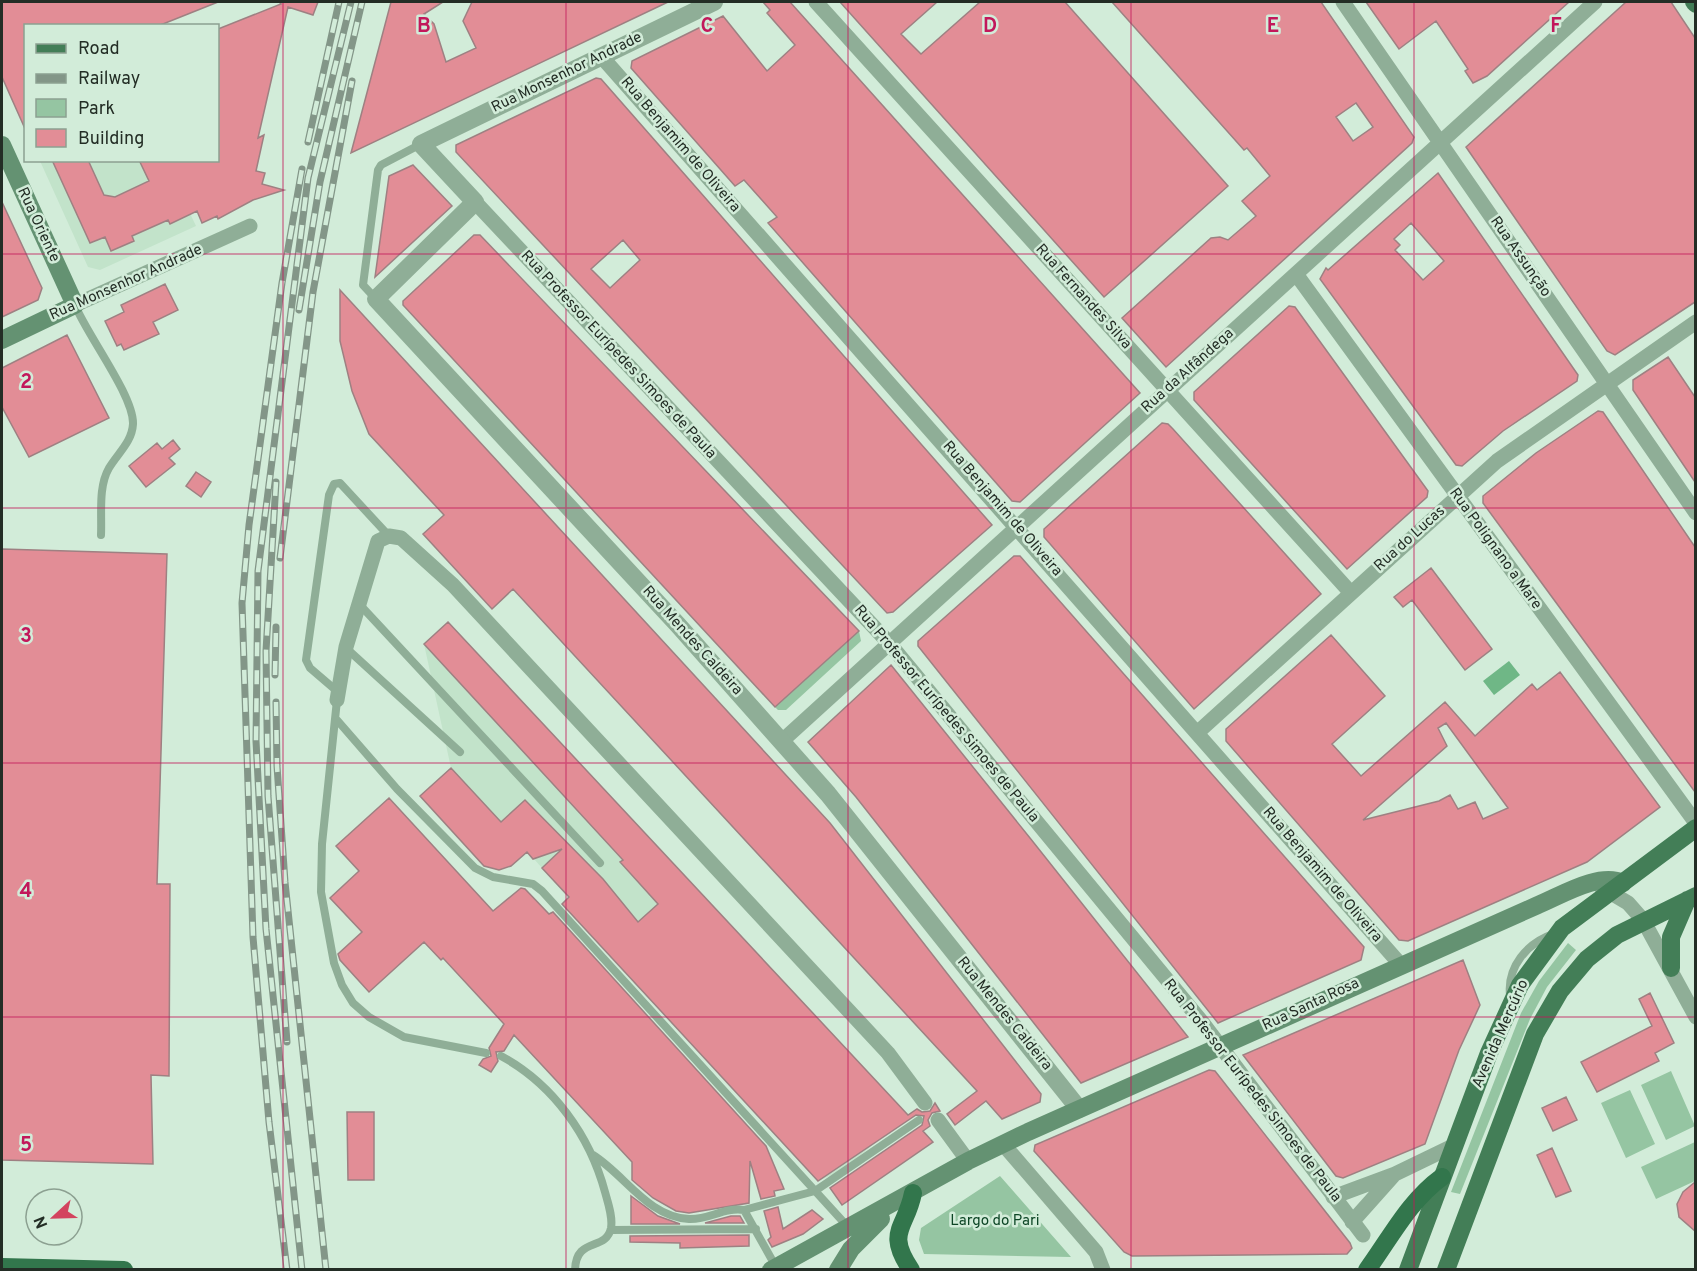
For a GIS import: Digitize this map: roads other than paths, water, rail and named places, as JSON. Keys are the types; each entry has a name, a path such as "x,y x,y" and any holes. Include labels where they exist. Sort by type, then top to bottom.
{"highway":[{"path":"1367,1269 1421,1194 1442,1177"},
{"path":"911,1269 899,1249 897,1240 913,1193"},
{"path":"2,1267 124,1269"}],"main road":[{"name":"Rua Oriente","path":"2,145 75,305"},
{"name":"Rua Monsenhor Andrade","path":"2,340 75,305"},
{"name":"Avenida Mercúrio","path":"1408,1269 1489,1053 1520,985 1557,933 1609,886 1695,828"},
{"name":"Rua Santa Rosa","path":"1003,1144 1400,964 1609,886"},
{"name":"Avenida Mercúrio","path":"1446,1269 1535,1034 1560,991 1587,959 1617,935 1687,898"},
{"path":"1671,968 1671,937 1687,898"},
{"path":"773,1268 1003,1144"},
{"path":"838,1269 862,1237 881,1219 903,1206 913,1193"}],"street":[{"name":"Rua Monsenhor Andrade","path":"421,144 714,2"},
{"name":"Rua Fernandes Silva","path":"816,2 1351,593"},
{"name":"Rua Assunção","path":"1343,2 1607,382 1695,513"},
{"name":"Rua da Alfândega","path":"782,741 1595,2"},
{"name":"Rua Benjamim de Oliveira","path":"601,56 1017,526 1400,964"},
{"name":"Rua Professor Eurípedes Simoes de Paula","path":"421,144 889,643 1220,1046 1363,1235"},
{"path":"376,299 474,202"},
{"name":"Rua Monsenhor Andrade","path":"75,305 250,226"},
{"name":"Rua Polignano a Mare","path":"1296,274 1695,823"},
{"name":"Rua Mendes Caldeira","path":"376,299 678,625 828,794 1079,1109"},
{"name":"Rua do Lucas","path":"1197,733 1497,461 1695,322"},
{"path":"338,696 346,647 361,606 374,551 378,541 388,536 401,538 453,585 888,1053 925,1103"},
{"path":"1609,886 1643,920 1671,968 1695,1017"},
{"path":"938,1120 968,1161"},
{"path":"1003,1144 1096,1252 1103,1269"},
{"path":"1333,1197 1395,1174 1455,1145"},
{"path":"1352,1222 1395,1174"}],"lane":[{"name":"Rua Mendes Caldeira","path":"376,299 363,285 377,172 381,165 421,144"},
{"path":"75,305 126,400 133,423 130,436 109,468 102,485 101,535"},
{"path":"388,536 340,483 334,484 329,495 306,660 309,668 338,696 322,844 321,892 334,963 342,985 353,1003 369,1017 405,1037 486,1053"},
{"path":"361,606 600,864"},
{"path":"346,647 460,752"},
{"path":"337,720 397,789 475,867 493,878 533,884 542,891 849,1229"},
{"path":"501,1056 535,1080 575,1122 592,1154 609,1208 611,1230 602,1241 576,1255 575,1269"},
{"path":"592,1154 610,1165 657,1209 671,1216 693,1219 720,1211 744,1210 815,1191 919,1120"},
{"path":"744,1210 756,1229 773,1268"},
{"path":"611,1230 756,1229"}],"railway":[{"path":"308,142 339,2"},
{"path":"302,1270 266,929 256,741 258,571 308,178 351,2"},
{"path":"299,310 320,182 362,2"},
{"path":"280,558 313,292 352,81"},
{"path":"287,1270 269,1122 253,937 242,603 249,525 282,283 302,169"},
{"path":"276,482 266,651 268,796 287,1042"},
{"path":"275,675 276,627"},
{"path":"276,702 277,766 285,882 326,1270"}],"park label":[{"name":"Largo do Pari","path":"995,1221"}]}
